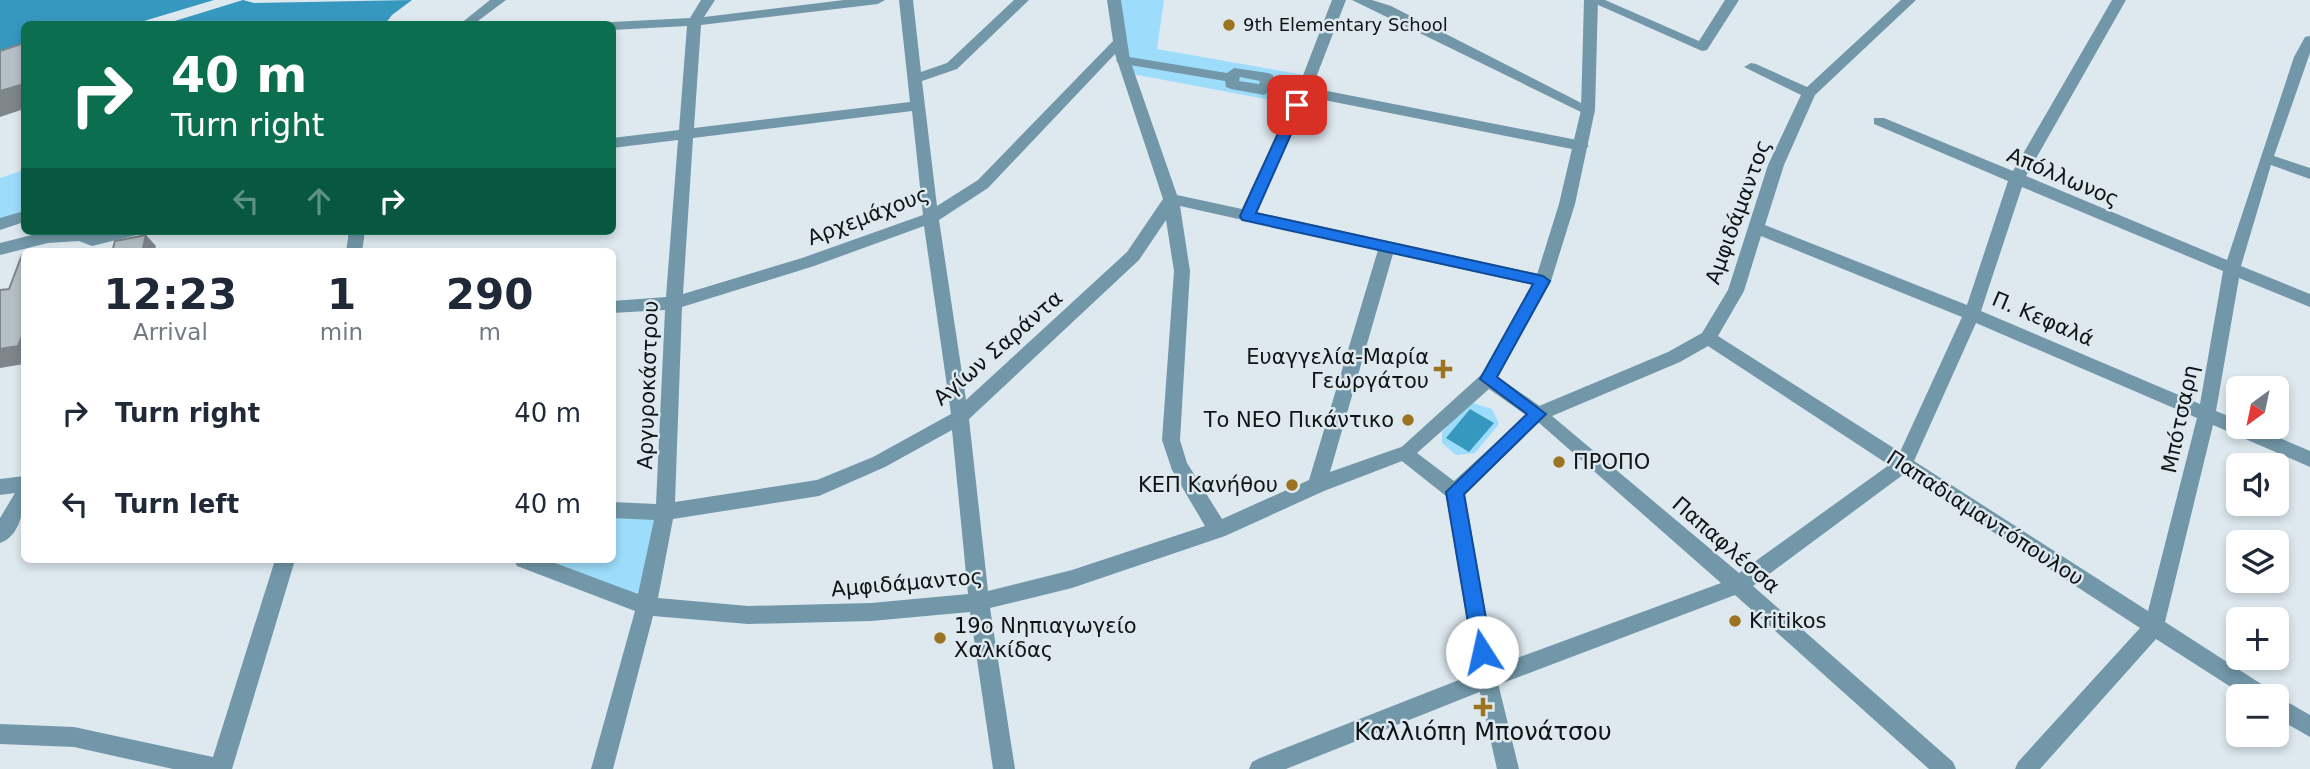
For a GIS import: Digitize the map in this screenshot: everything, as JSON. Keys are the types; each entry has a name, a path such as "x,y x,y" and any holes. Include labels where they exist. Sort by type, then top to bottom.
{"street":[{"path":"470,21 499,0"},
{"name":"Αργυροκάστρου","path":"602,769 646,606 665,512 674,303 694,22 708,0"},
{"path":"616,26 694,22 878,0"},
{"path":"906,0 931,218 960,417 979,602 1004,769"},
{"path":"915,79 952,66 1022,0"},
{"path":"1114,0 1123,60 1171,199 1182,271 1171,440 1178,465 1218,530"},
{"path":"1247,216 1304,91 1339,0"},
{"path":"1359,0 1386,9 1588,110"},
{"path":"1508,769 1487,679 1455,492 1404,453 1488,379 1543,281 1582,146 1588,110 1593,0 1702,47 1732,0"},
{"name":"Αμφιδάμαντος","path":"1708,338 1736,291 1776,165 1809,93 1909,0"},
{"path":"1260,769 1487,679 1738,585 1903,465 1972,314 2016,180 2119,0"},
{"name":"Μπότσαρη","path":"2026,769 2154,627 2207,413 2232,269 2266,158 2310,40"},
{"name":"Αρχεμάχους","path":"616,307 674,303 808,262 931,218 983,184 1098,61 1120,43"},
{"path":"1123,60 1232,79 1231,84 1264,90 1266,84 1582,146"},
{"path":"1751,67 1809,93"},
{"path":"616,143 917,106"},
{"name":"Απόλλωνος","path":"1879,121 2310,301"},
{"path":"2266,158 2310,174"},
{"path":"1171,199 1543,281"},
{"name":"Αγίων Σαράντα","path":"616,510 665,512 819,488 879,462 960,417 1133,256 1149,236 1171,199"},
{"path":"0,224 21,218"},
{"name":"Π. Κεφαλά","path":"1756,228 1972,314 2310,459"},
{"path":"0,248 59,235"},
{"path":"81,235 92,240 116,235"},
{"path":"1317,485 1387,247"},
{"path":"1455,492 1538,414 1674,357 1708,338"},
{"name":"Παπαδιαμαντόπουλου","path":"1708,338 2243,684"},
{"name":"Παπαφλέσσα","path":"1488,379 1538,414 1738,585 1945,769"},
{"name":"Αμφιδάμαντος","path":"532,563 646,606 748,615 871,612 979,602 1072,579 1218,530 1317,485 1404,453"},
{"path":"0,487 21,484"},
{"path":"0,535 21,500"},
{"path":"0,734 74,737 220,769 284,563"},
{"path":"2289,714 2310,727"}],"shaded area":[{"path":"0,0 214,0 144,21 21,21 21,59 0,66"},
{"path":"243,0 254,3 412,0 387,21 175,21"},
{"path":"1114,0 1164,0 1157,49 1310,76 1297,105 1127,73"},
{"path":"21,171 21,218 0,224 0,178"},
{"path":"1473,403 1492,409 1499,424 1475,453 1456,455 1442,443 1442,432 1467,405"},
{"path":"1470,409 1494,423 1469,452 1446,438"},
{"path":"616,510 665,512 646,606 532,563 616,563"}],"building":[{"path":"21,44 21,85 0,91 0,51"},
{"path":"146,235 143,248 113,248 115,241"},
{"path":"21,258 21,338 18,346 0,349 0,290 9,289"}],"place":[{"name":"9th Elementary School","path":"1229,25"},
{"name":"Ευαγγελία-Μαρία Γεωργάτου","path":"1443,369"},
{"name":"Το ΝΕΟ Πικάντικο","path":"1408,420"},
{"name":"ΠΡΟΠΟ","path":"1559,462"},
{"name":"ΚΕΠ Κανήθου","path":"1292,485"},
{"name":"Kritikos","path":"1735,621"},
{"name":"19ο Νηπιαγωγείο Χαλκίδας","path":"940,638"},
{"name":"Καλλιόπη Μπονάτσου","path":"1483,707"}],"route":[{"path":"1297,105 1247,216 1543,281 1488,379 1538,414 1455,492 1482,652"}]}
